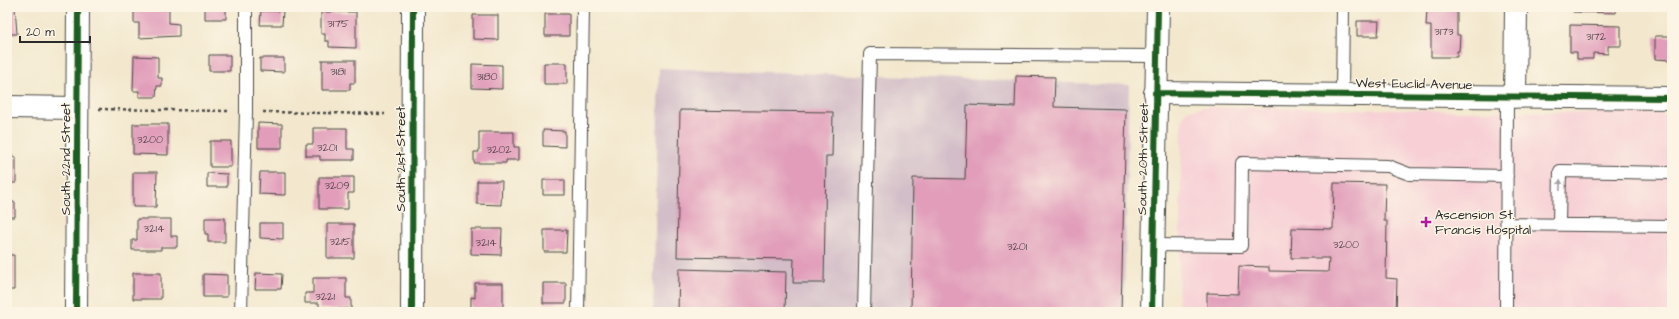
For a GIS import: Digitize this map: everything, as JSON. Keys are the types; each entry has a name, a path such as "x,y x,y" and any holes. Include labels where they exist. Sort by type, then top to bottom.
{"street":[{"name":"South 22nd Street","path":"76,312 78,7"},
{"name":"South 21st Street","path":"412,312 414,7"},
{"name":"South 20th Street","path":"1152,312 1155,93 1158,7"},
{"path":"1511,97 1516,7"},
{"name":"West Euclid Avenue","path":"1155,93 1672,98"},
{"path":"7,107 77,108"}],"lane":[{"path":"241,312 246,111 246,7"},
{"path":"578,312 582,7"},
{"path":"1342,94 1343,7"},
{"path":"864,312 870,54 1156,56"},
{"path":"1506,312 1507,176 1511,97"},
{"path":"1153,245 1242,246 1242,163 1388,166 1409,174 1507,176"},
{"path":"1559,224 1560,171 1672,173"},
{"path":"1507,224 1672,226"}],"shaded area":[{"path":"659,68 1129,85 1124,312 653,312"},
{"name":"Ascension St. Francis Hospital","path":"1204,107 1672,114 1672,312 1178,312 1182,121 1185,112"}],"building":[{"path":"7,7 15,7 17,34 7,34"},
{"path":"134,7 169,7 169,23 179,24 179,36 139,38 139,23 134,23"},
{"path":"205,7 226,7 226,19 205,19"},
{"path":"1574,7 1616,7 1616,13 1573,12"},
{"path":"1427,9 1457,9 1457,35 1460,35 1457,57 1431,57 1431,26 1426,26"},
{"path":"261,11 283,11 282,25 260,25"},
{"path":"321,12 356,12 356,48 329,47 329,41 325,41 325,34 321,34"},
{"path":"545,14 569,14 569,36 545,36"},
{"path":"473,15 498,15 498,40 473,39"},
{"path":"1357,21 1379,21 1378,36 1357,36"},
{"path":"1570,25 1621,26 1621,46 1608,46 1608,54 1593,53 1593,59 1577,59 1577,52 1570,52"},
{"path":"1655,36 1672,36 1672,60 1655,59"},
{"path":"209,55 230,55 230,71 209,71"},
{"path":"134,56 158,57 158,78 162,78 162,86 157,86 156,97 139,97 139,91 133,91"},
{"path":"260,58 284,58 284,72 260,71"},
{"path":"322,60 355,60 355,83 350,83 350,90 322,90"},
{"path":"544,63 567,63 567,84 544,84"},
{"path":"472,64 502,65 502,89 472,88"},
{"path":"1016,76 1055,77 1054,107 1126,109 1121,312 911,312 913,178 965,179 967,105 1015,107"},
{"path":"680,110 833,112 832,156 826,156 824,283 793,283 794,259 677,257"},
{"path":"258,123 282,124 282,148 258,148"},
{"path":"133,124 168,124 168,155 133,154"},
{"path":"313,128 347,128 347,149 354,149 354,160 320,160 320,156 306,156 306,144 313,144"},
{"path":"543,130 565,131 565,147 543,146"},
{"path":"479,132 514,132 514,147 519,147 519,160 506,160 506,163 474,163 474,152 479,152"},
{"path":"210,141 231,141 231,167 210,167"},
{"path":"7,152 11,152 14,158 16,158 16,183 10,183 10,188 7,188"},
{"path":"133,172 157,172 156,207 133,207"},
{"path":"260,172 285,172 285,195 259,194"},
{"path":"207,173 227,174 227,187 207,187"},
{"path":"319,177 354,177 354,193 348,193 348,209 319,209"},
{"path":"543,180 565,180 565,195 543,195"},
{"path":"477,181 502,181 501,205 477,204"},
{"path":"1334,183 1385,184 1384,221 1387,221 1386,278 1397,279 1396,312 1207,312 1207,293 1238,294 1239,266 1269,267 1269,271 1328,272 1329,258 1291,258 1292,228 1333,229"},
{"path":"7,202 15,202 15,217 9,217 9,231 7,231"},
{"path":"205,218 225,218 225,242 208,242 208,234 205,234"},
{"path":"137,219 171,219 171,236 177,236 177,247 161,247 161,250 132,250 132,240 137,240"},
{"path":"260,223 283,223 283,239 260,238"},
{"path":"327,224 354,224 354,258 327,258"},
{"path":"471,229 502,229 501,255 471,254"},
{"path":"544,230 567,230 566,252 544,252"},
{"path":"7,255 14,255 14,290 7,290"},
{"path":"679,269 786,272 785,312 678,312"},
{"path":"133,273 161,273 161,299 133,299"},
{"path":"256,273 282,274 281,289 255,289"},
{"path":"203,274 227,275 227,297 203,297"},
{"path":"313,278 346,278 346,298 351,298 351,309 319,309 319,303 305,303 305,293 313,293"},
{"path":"475,283 503,283 503,312 486,312 486,308 471,308 471,297 475,298"},
{"path":"543,283 566,283 566,303 543,303"}],"cycle path":[{"path":"76,312 78,7"},
{"path":"412,312 413,7"},
{"path":"1152,312 1158,7"},
{"path":"1155,93 1672,98"}],"place":[{"name":"Ascension St. Francis Hospital","path":"1426,222"}]}
